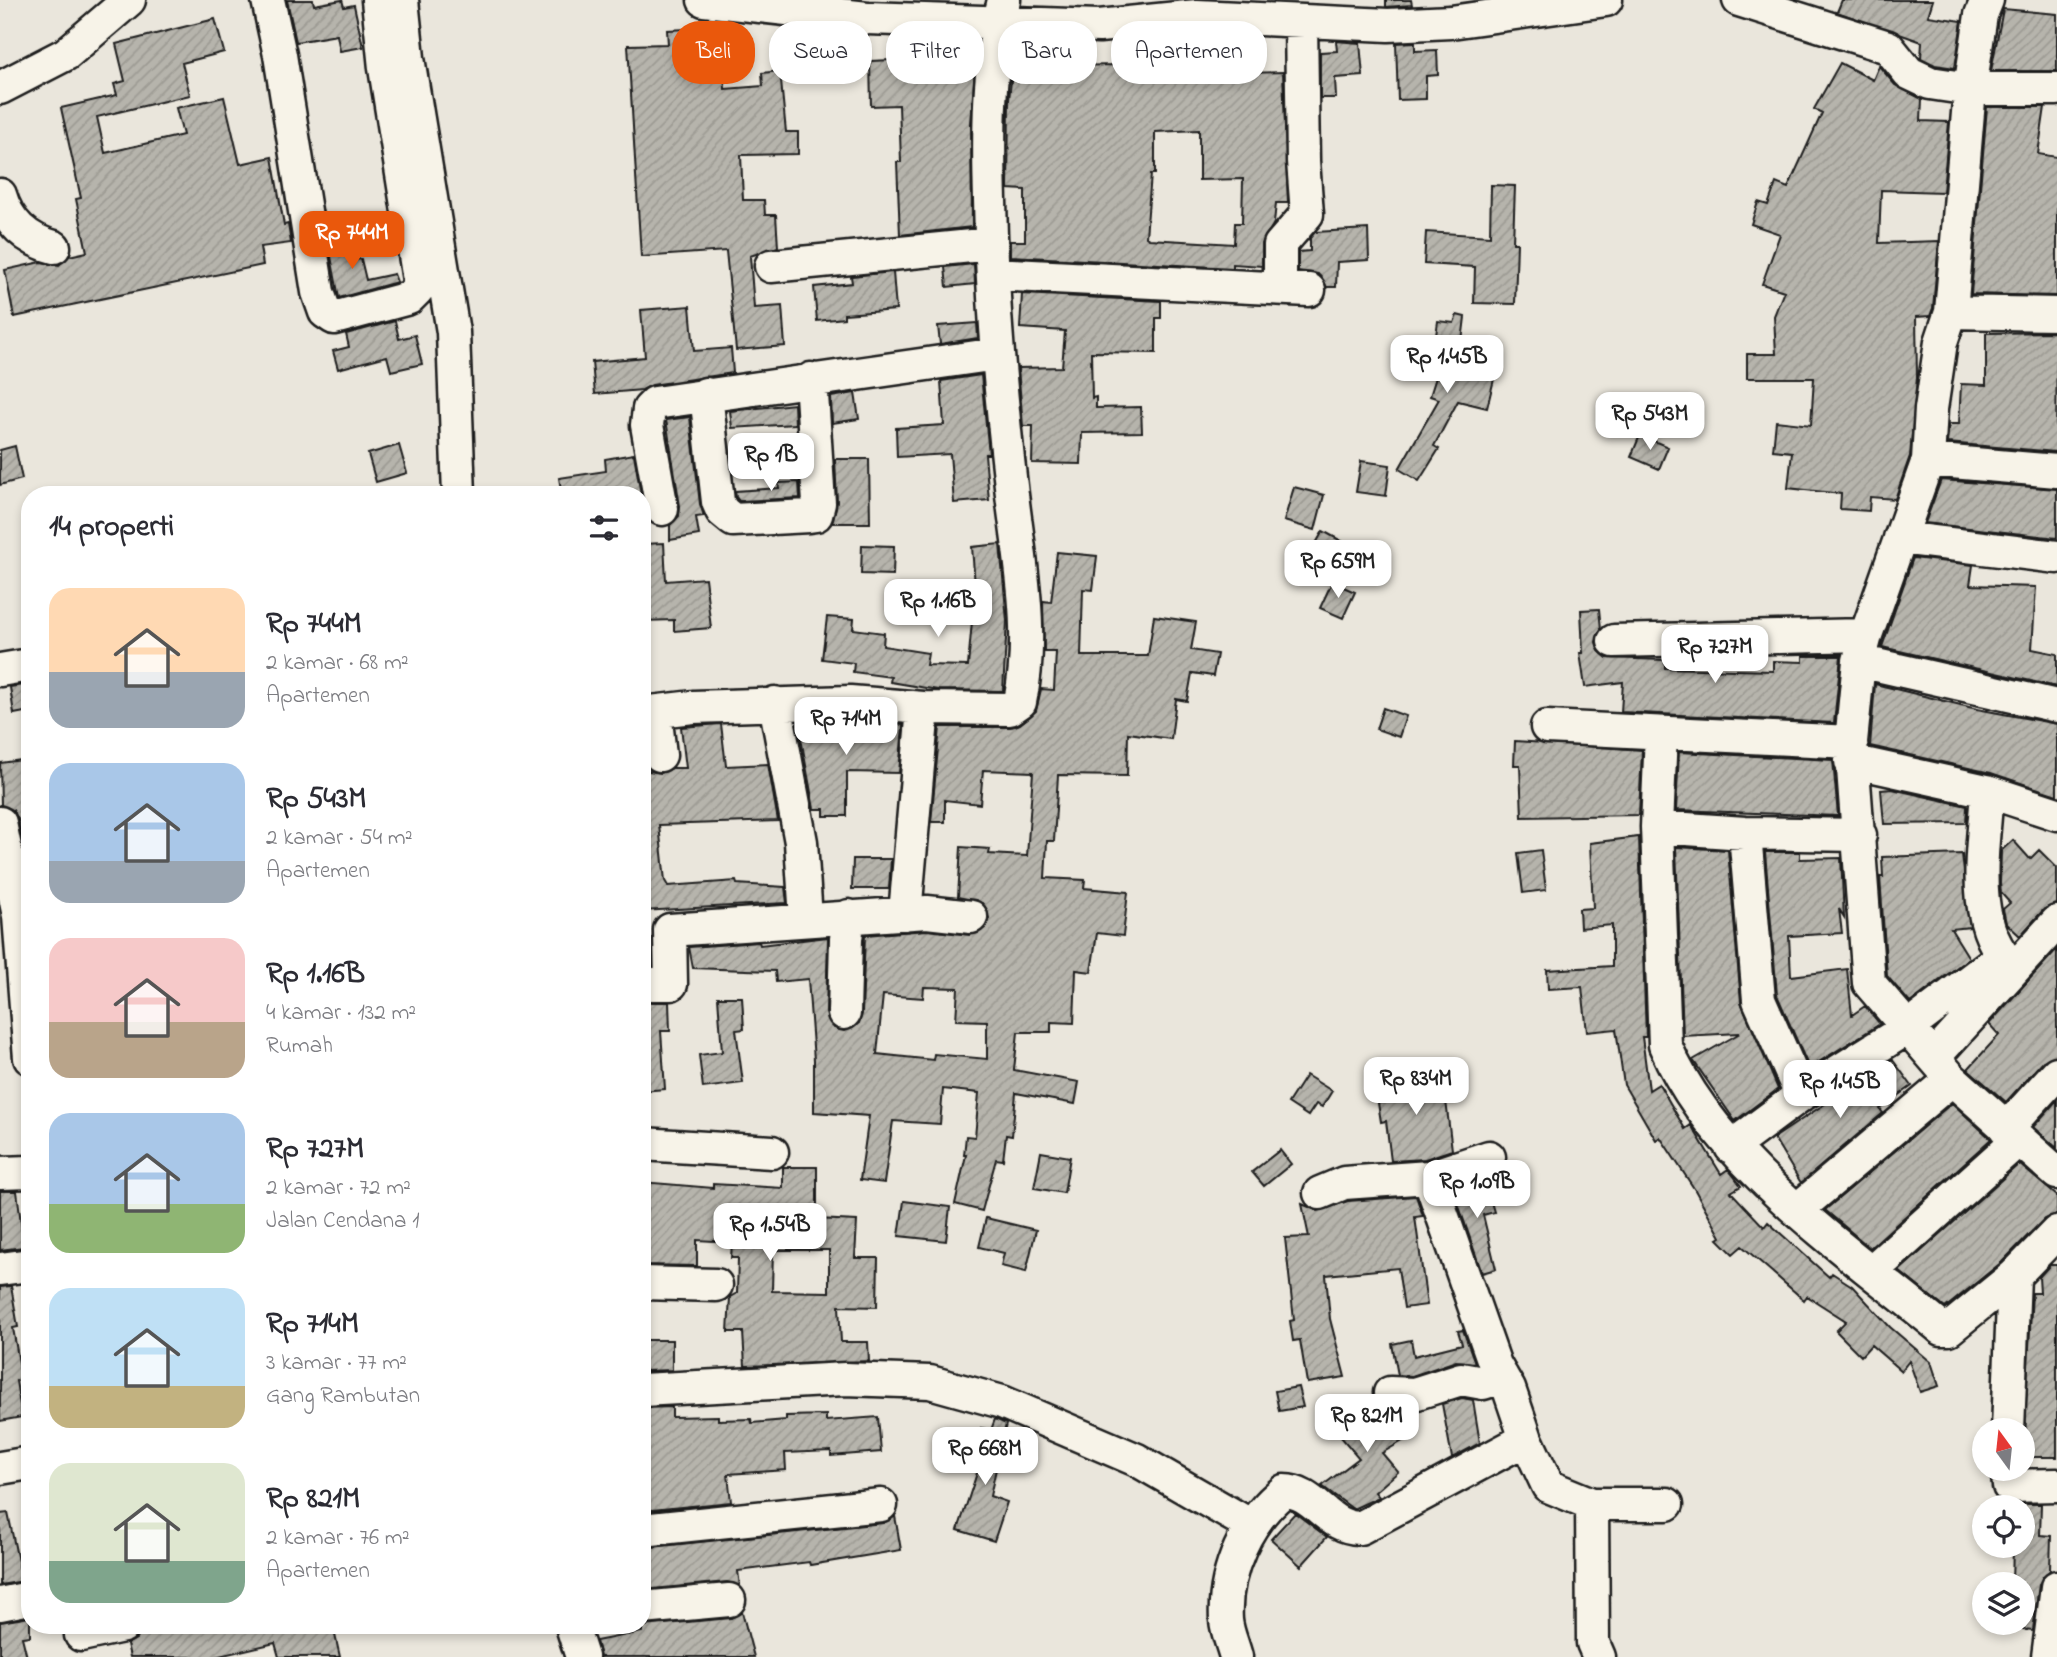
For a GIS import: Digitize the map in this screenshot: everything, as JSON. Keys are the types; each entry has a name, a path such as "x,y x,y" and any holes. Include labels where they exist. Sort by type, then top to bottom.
{"street":[{"path":"0,88 66,54 129,0"},
{"path":"268,0 280,55 318,292 325,312 334,318 409,298 417,290 419,280 385,68 378,0"},
{"path":"402,0 408,58 453,332 459,486"},
{"path":"704,0 779,4 867,18 1002,11 1099,26 1197,8 1301,21 1388,25 1451,22 1495,8 1606,0"},
{"path":"1739,0 1888,47 1909,73 1930,83 1970,89 2057,89"},
{"path":"1987,0 1981,15 1970,89 1951,312 1941,342 1931,409 1928,460 1863,648 1851,751 1860,835 1867,978 1906,1030 1943,1068 2057,1173"},
{"path":"651,713 775,703 850,702 923,708 1010,709 1020,702 1024,683 1025,601 997,354 988,153 1002,11"},
{"path":"771,267 992,259 1295,289 1280,245 1307,215 1301,21"},
{"path":"0,195 23,233 36,242 54,247"},
{"path":"1951,312 2057,314"},
{"path":"662,509 648,425 649,409 655,402 997,354"},
{"path":"706,394 718,502 722,511 733,520 816,515 819,503 811,379"},
{"path":"1928,460 2057,471"},
{"path":"1900,538 2057,557"},
{"path":"1614,641 1863,648 2057,706"},
{"path":"0,670 21,666"},
{"path":"775,703 801,842 806,919"},
{"path":"905,914 923,708"},
{"path":"651,724 660,755"},
{"path":"1547,727 1661,733 1851,751 2057,814"},
{"path":"1661,733 1657,827 1665,1045 1673,1065 1731,1147 1766,1183 1945,1329 2014,1276 2057,1233"},
{"path":"1987,791 1984,911 2007,961"},
{"path":"0,823 21,878 21,942"},
{"path":"1657,827 1745,833 1860,835"},
{"path":"1745,833 1759,1000 1801,1095"},
{"path":"651,984 671,984 670,930 927,912 971,917"},
{"path":"844,1013 849,916"},
{"path":"1731,1147 1801,1095 1906,1030 2007,961 2057,922"},
{"path":"1798,1209 1943,1068 2007,961"},
{"path":"1872,1271 2012,1134 2057,1073"},
{"path":"651,1145 772,1152"},
{"path":"1320,1193 1345,1183 1429,1177 1489,1157"},
{"path":"0,1173 21,1172"},
{"path":"1429,1177 1490,1353 1509,1389 1526,1439 1548,1486 1592,1504 1667,1504"},
{"path":"0,1269 21,1266"},
{"path":"2008,1418 2014,1276"},
{"path":"651,1283 716,1285"},
{"path":"1390,1393 1414,1394 1461,1379 1483,1383 1502,1377"},
{"path":"651,1390 845,1379 930,1382 1002,1402 1137,1460 1251,1525"},
{"path":"1236,1657 1226,1622 1226,1599 1251,1525 1284,1491 1297,1491 1337,1523 1349,1528 1360,1528 1526,1439"},
{"path":"0,1468 21,1464"},
{"path":"2008,1481 2009,1486 2057,1485"},
{"path":"1592,1504 1592,1643 1599,1657"},
{"path":"651,1529 881,1506"},
{"path":"2048,1657 2057,1587"},
{"path":"0,1604 21,1600"},
{"path":"651,1607 729,1600"},
{"path":"575,1634 582,1657"}],"building":[{"path":"287,0 313,0 314,5 342,0 344,7 354,5 363,47 340,51 337,35 296,42"},
{"path":"1386,0 1411,0 1412,5 1386,7"},
{"path":"1842,0 1933,0 1928,16 1962,21 1955,68 1935,65 1921,58 1922,42 1837,12"},
{"path":"2003,9 2057,14 2057,71 1991,71"},
{"path":"215,19 224,52 182,63 190,95 97,117 105,153 183,135 176,108 224,97 240,164 272,157 284,225 288,224 291,243 260,247 263,265 14,317 5,270 41,262 59,265 69,256 87,252 76,199 81,198 61,108 117,95 114,84 125,81 116,44"},
{"path":"667,30 672,30 672,84 725,84 725,89 763,86 762,73 769,72 769,84 781,84 786,132 798,132 798,154 741,155 743,200 764,200 765,215 776,215 778,247 750,256 754,308 782,306 785,346 736,350 726,251 641,257 628,45 668,44"},
{"path":"1336,41 1360,43 1363,76 1335,78 1336,98 1320,98 1320,52 1337,51"},
{"path":"1415,42 1415,51 1437,50 1438,75 1426,76 1426,99 1398,100 1396,43"},
{"path":"886,60 886,84 974,84 971,124 972,227 900,235 897,162 901,162 899,105 871,106 872,61"},
{"path":"1840,63 1873,80 1879,66 1895,85 1922,99 1921,121 1949,122 1943,192 1881,190 1879,243 1939,241 1933,308 1930,316 1916,317 1917,377 1910,456 1895,499 1870,497 1869,511 1840,509 1841,494 1788,488 1792,452 1773,450 1776,421 1811,425 1814,378 1747,378 1747,354 1776,354 1774,316 1784,291 1762,284 1780,234 1751,224 1758,202 1768,205 1776,183 1788,188 1822,113 1814,109"},
{"path":"1097,65 1111,65 1111,84 1267,84 1267,72 1283,72 1288,203 1276,203 1274,223 1262,244 1262,266 1233,264 1233,268 1010,256 1010,241 1025,241 1025,190 1008,189 1011,84 1097,84","holes":["1199,130 1199,180 1243,179 1242,223 1235,223 1234,244 1146,237 1151,174 1155,174 1155,132"]},
{"path":"1987,107 2045,107 2038,154 2057,157 2057,296 1971,294"},
{"path":"1491,185 1515,186 1515,304 1474,303 1475,267 1424,264 1426,232 1490,236"},
{"path":"1368,229 1369,260 1337,262 1336,287 1327,287 1318,274 1298,271 1298,252 1310,251 1310,238 1315,232"},
{"path":"348,237 354,260 361,259 366,280 394,274 397,282 339,298 328,241"},
{"path":"974,264 975,284 947,287 945,267"},
{"path":"893,272 896,310 844,314 844,318 817,321 814,287 852,283 851,276"},
{"path":"1022,294 1161,301 1161,318 1156,318 1156,353 1091,352 1092,398 1096,397 1096,408 1141,407 1142,432 1082,433 1081,464 1032,463 1033,426 1023,426 1018,368 1062,367 1065,331 1020,328"},
{"path":"690,306 694,351 731,348 733,373 652,385 642,390 595,394 592,362 645,357 641,310"},
{"path":"1457,315 1465,317 1459,366 1495,375 1487,408 1458,401 1434,446 1439,449 1419,481 1399,469 1439,399 1430,396 1442,358 1433,357 1438,321 1454,323"},
{"path":"395,321 399,339 415,335 422,364 391,371 387,356 338,369 333,351 349,347 346,334"},
{"path":"977,323 978,338 940,344 938,326"},
{"path":"2057,332 2056,452 1947,443 1949,424 1959,424 1961,384 1986,385 1986,333"},
{"path":"981,375 989,454 985,454 989,500 954,503 950,454 897,457 896,428 944,425 941,381"},
{"path":"855,393 859,419 832,423 831,397"},
{"path":"794,404 795,424 732,428 730,411"},
{"path":"690,417 700,504 704,516 696,517 699,535 670,540 670,525 679,516 680,506 666,420"},
{"path":"1640,435 1668,447 1659,469 1631,457"},
{"path":"399,445 407,473 376,482 368,454"},
{"path":"15,446 22,479 0,485 0,450"},
{"path":"634,454 639,486 560,486 559,478 606,471 605,459"},
{"path":"835,459 869,459 870,523 832,523 837,502"},
{"path":"1361,461 1390,465 1386,496 1356,492"},
{"path":"1941,480 2057,489 2057,538 1925,523"},
{"path":"799,482 800,498 739,501 736,497 735,491 779,488 778,483"},
{"path":"1294,487 1324,495 1315,530 1284,521"},
{"path":"1323,531 1345,543 1324,579 1303,566"},
{"path":"664,543 666,581 705,578 711,628 674,631 674,620 651,621 651,544"},
{"path":"1000,544 1007,621 1003,691 938,690 890,682 891,677 853,672 854,663 822,659 827,617 854,619 853,629 884,633 883,646 928,653 926,665 968,666 972,621 958,620 961,584 975,585 972,547"},
{"path":"862,545 894,546 893,575 861,574"},
{"path":"1057,552 1097,556 1093,590 1083,589 1081,656 1148,656 1154,616 1196,622 1191,650 1217,654 1213,676 1192,673 1187,701 1176,699 1171,739 1128,733 1127,776 1058,775 1054,841 1047,841 1045,878 1085,880 1084,888 1128,892 1123,936 1097,933 1091,972 1076,970 1074,1023 1051,1022 1051,1032 1018,1032 1014,1070 1079,1082 1075,1104 1016,1093 1012,1136 1006,1135 1003,1160 996,1159 982,1211 955,1204 966,1155 966,1136 975,1137 979,1093 943,1089 940,1124 893,1121 884,1183 860,1180 869,1116 814,1112 814,1060 808,979 776,982 775,971 693,968 689,947 759,942 760,945 828,937 826,1013 834,1028 844,1031 859,1023 862,1014 865,935 927,930 970,935 985,928 989,918 982,903 958,897 961,847 990,849 989,854 1027,856 1033,772 983,770 980,804 945,800 945,822 931,822 940,727 1010,727 1020,724 1036,711 1041,689 1054,690 1056,652 1044,652 1043,601 1051,602","holes":["924,987 958,988 956,1020 987,1021 987,1059 934,1054 933,1060 877,1054 883,995 923,998"]},
{"path":"1913,558 1973,565 1970,585 2036,587 2032,649 2057,654 2057,687 1882,647"},
{"path":"1332,582 1355,592 1343,618 1320,608"},
{"path":"1599,609 1601,629 1596,642 1599,651 1607,658 1665,660 1665,668 1773,671 1773,661 1803,662 1803,656 1841,656 1834,723 1621,712 1623,682 1585,687 1580,653 1583,653 1581,610"},
{"path":"1875,684 1977,709 2057,724 2057,795 1991,773 1870,746"},
{"path":"21,685 21,713 14,714 10,687"},
{"path":"1383,708 1406,716 1399,737 1376,729"},
{"path":"850,720 903,725 899,773 847,772 847,816 824,816 824,809 814,809 798,722"},
{"path":"721,724 726,766 768,764 778,821 659,825 665,881 668,886 736,881 737,884 785,887 787,903 651,911 651,771 661,773 672,768 686,768 681,727"},
{"path":"1515,741 1642,750 1639,815 1522,817 1520,765 1514,765"},
{"path":"1679,752 1833,760 1838,816 1676,810"},
{"path":"21,760 21,834 13,810 1,805 0,763"},
{"path":"1892,789 1967,806 1966,823 1884,824 1881,790"},
{"path":"1639,837 1646,1037 1642,1037 1649,1090 1659,1084 1685,1129 1691,1125 1721,1174 1728,1169 1741,1186 1731,1192 1764,1227 1768,1222 1829,1277 1832,1273 1852,1286 1890,1327 1931,1362 1939,1386 1920,1392 1909,1361 1901,1371 1871,1345 1861,1356 1836,1331 1846,1321 1807,1296 1804,1300 1742,1246 1733,1254 1718,1239 1721,1237 1695,1190 1660,1137 1656,1140 1624,1085 1616,1029 1587,1032 1582,987 1548,989 1547,970 1612,966 1612,925 1580,928 1579,909 1593,908 1590,843"},
{"path":"2013,840 2030,859 2039,850 2057,868 2057,904 2044,909 2020,936 2006,923 2003,909 2010,903 2001,893 2000,883 2001,851"},
{"path":"1676,847 1728,850 1741,1002 1778,1089 1735,1121 1693,1060 1740,1033 1683,1036"},
{"path":"1541,850 1546,890 1523,893 1518,853"},
{"path":"1765,852 1800,852 1800,859 1841,858 1844,917 1839,909 1842,933 1789,936 1791,976 1847,969 1852,1015 1865,1006 1880,1024 1809,1068 1777,995"},
{"path":"1962,854 1970,927 1951,929 1969,958 1910,1003 1887,976 1880,877 1883,877 1882,857"},
{"path":"853,859 891,859 889,889 852,889"},
{"path":"2057,949 2057,1055 2043,1061 2006,1102 1968,1069 1999,1035 1989,1024"},
{"path":"718,997 742,997 744,1029 736,1030 743,1083 703,1088 699,1055 722,1052"},
{"path":"651,1002 669,1002 670,1031 661,1031 665,1089 651,1090"},
{"path":"1892,1059 1912,1086 1880,1109 1883,1113 1801,1183 1774,1138"},
{"path":"1409,1073 1410,1080 1443,1076 1452,1150 1425,1159 1391,1161 1386,1121 1381,1122 1378,1103 1386,1102 1383,1077"},
{"path":"1306,1075 1332,1091 1322,1107 1316,1104 1308,1116 1288,1103"},
{"path":"2057,1100 2057,1148 2033,1127"},
{"path":"1952,1103 1991,1139 1870,1248 1825,1210"},
{"path":"1280,1150 1291,1164 1264,1186 1252,1172"},
{"path":"1041,1152 1070,1157 1064,1193 1034,1188"},
{"path":"2019,1164 2057,1196 2057,1214 2044,1219 2002,1262 1945,1308 1899,1271"},
{"path":"783,1167 817,1167 817,1219 857,1221 855,1258 878,1258 877,1307 839,1306 841,1342 868,1342 869,1361 745,1366 743,1332 728,1332 730,1297 737,1293 738,1258 731,1258 732,1242 697,1240 697,1266 651,1265 651,1183 713,1188 713,1184 783,1188","holes":["773,1250 829,1250 829,1292 772,1291"]},
{"path":"1484,1178 1494,1212 1483,1215 1496,1269 1482,1273 1453,1189"},
{"path":"0,1191 17,1191 21,1247 0,1250"},
{"path":"1416,1196 1423,1216 1415,1217 1427,1305 1404,1308 1398,1268 1326,1275 1330,1319 1345,1377 1307,1383 1300,1340 1293,1341 1290,1321 1294,1320 1285,1238 1309,1237 1302,1204 1318,1211 1348,1201"},
{"path":"904,1201 950,1207 946,1241 899,1236"},
{"path":"986,1218 1036,1230 1026,1272 1001,1266 1004,1253 979,1247"},
{"path":"2050,1265 2057,1265 2057,1457 2035,1457 2035,1418 2025,1418 2032,1293 2040,1293 2039,1277"},
{"path":"11,1286 18,1327 13,1328 21,1374 21,1380 16,1381 21,1417 0,1421 0,1287"},
{"path":"1463,1330 1475,1363 1456,1361 1412,1376 1398,1375 1392,1344 1411,1340 1414,1356 1462,1344 1458,1331"},
{"path":"651,1340 672,1340 672,1370 651,1371"},
{"path":"1298,1387 1303,1407 1279,1411 1275,1391"},
{"path":"1462,1398 1473,1400 1480,1443 1452,1458 1442,1404"},
{"path":"1378,1406 1400,1412 1413,1435 1382,1453 1398,1472 1375,1492 1379,1497 1353,1509 1322,1486 1359,1458 1329,1423 1345,1410 1354,1421"},
{"path":"672,1407 672,1417 718,1416 718,1420 751,1419 752,1423 786,1420 786,1416 826,1415 826,1421 878,1417 881,1452 831,1456 831,1451 785,1453 786,1470 728,1474 731,1502 651,1510 651,1408"},
{"path":"995,1419 1006,1424 990,1496 1007,1502 994,1541 958,1530 980,1464 973,1463 981,1428 991,1430"},
{"path":"2035,1504 2041,1504 2040,1535 2051,1536 2050,1570 2039,1584 2035,1615 2035,1572 2012,1572 2013,1558 2035,1558"},
{"path":"8,1513 21,1565 21,1582 0,1585 0,1514"},
{"path":"1295,1513 1327,1537 1301,1566 1271,1539"},
{"path":"895,1516 901,1550 810,1565 809,1562 738,1571 740,1586 727,1582 651,1589 651,1547 883,1523"},
{"path":"742,1612 754,1657 600,1657 596,1641 632,1634 651,1634 651,1625 731,1618"},
{"path":"21,1618 21,1634 30,1634 22,1637 27,1657 0,1657 0,1622"},
{"path":"139,1634 335,1634 340,1657 279,1657 275,1643 215,1657 130,1657 127,1644"}]}
